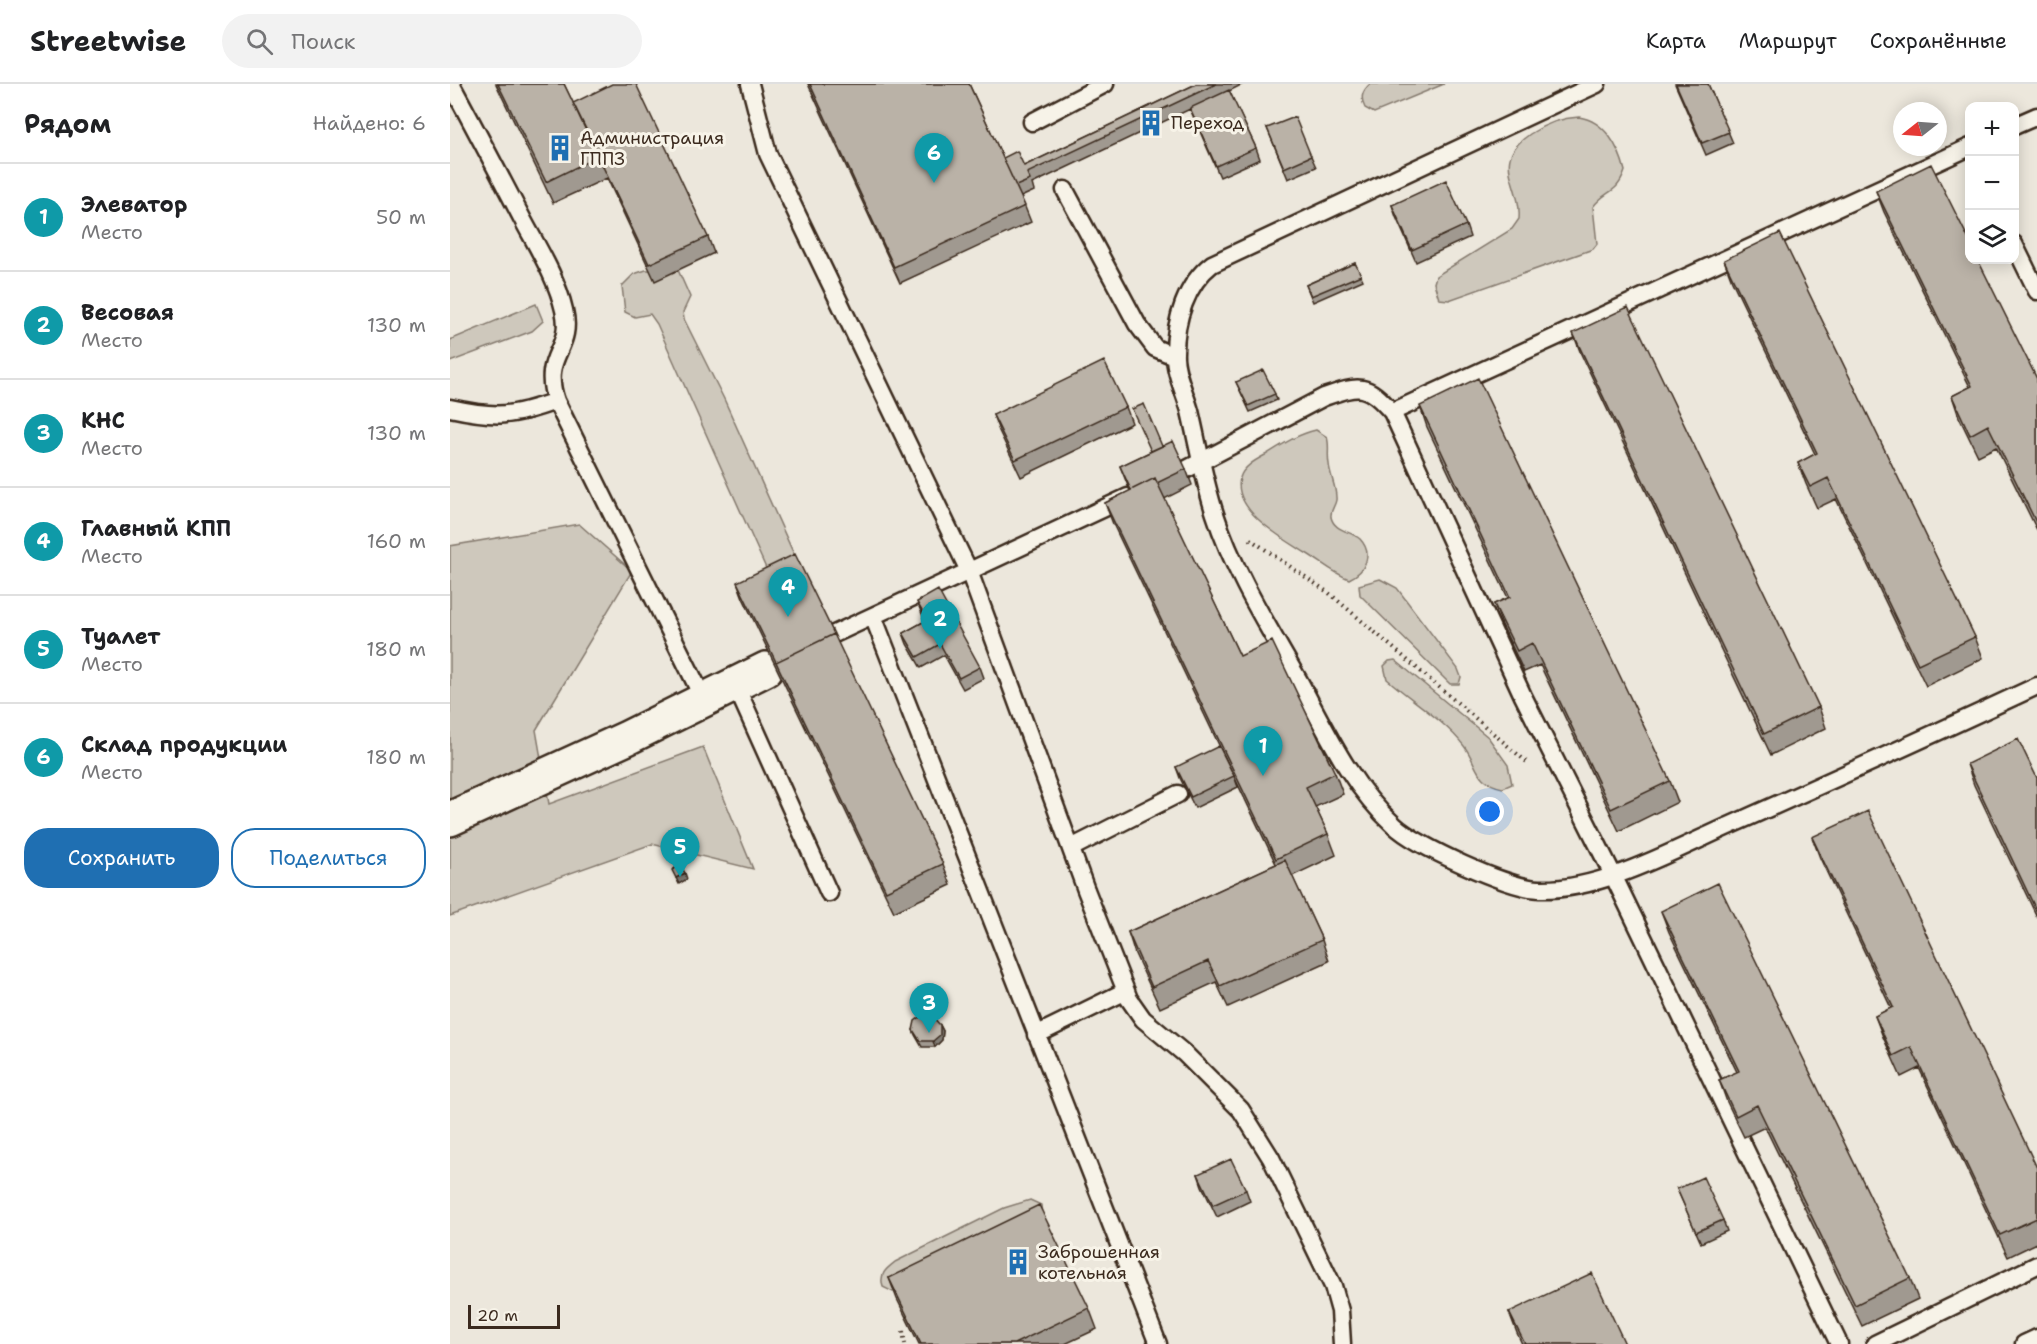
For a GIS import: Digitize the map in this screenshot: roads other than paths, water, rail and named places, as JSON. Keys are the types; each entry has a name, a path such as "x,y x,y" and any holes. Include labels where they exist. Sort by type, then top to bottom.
{"street":[{"path":"450,819 766,669"}],"lane":[{"path":"451,84 557,286 567,329 564,341 552,363 550,379 556,401 704,700"},
{"path":"750,84 768,154 969,571 1126,991 1143,1019 1185,1054 1241,1110 1271,1158 1333,1287 1340,1311 1342,1344"},
{"path":"1032,122 1105,84"},
{"path":"1597,84 1212,264 1201,273 1191,287 1179,317 1174,356 1215,514 1265,621 1345,765 1367,796 1391,823 1411,840 1516,886 1537,890 1562,888 1613,875 1891,754 2037,686"},
{"path":"2019,124 2037,116"},
{"path":"1392,412 1965,150"},
{"path":"1065,190 1137,324 1155,348 1174,356"},
{"path":"2019,254 2037,291"},
{"path":"1185,470 1324,397 1358,386 1376,394 1392,412 1523,696 1613,875 1839,1344"},
{"path":"450,408 486,416 520,414 556,401"},
{"path":"832,635 1132,495"},
{"path":"873,616 1158,1344"},
{"path":"735,684 829,893"},
{"path":"1071,848 1178,794"},
{"path":"1036,1035 1126,991"},
{"path":"1875,1344 2037,1265"},
{"path":"2024,1344 2037,1338"}],"place":[{"name":"Переход","path":"1151,123"},
{"name":"Администрация ГППЗ","path":"560,148"},
{"name":"Склад продукции","path":"934,183"},
{"name":"Главный КПП","path":"788,617"},
{"name":"Весовая","path":"940,649"},
{"name":"Элеватор","path":"1263,776"},
{"name":"Туалет","path":"680,877"},
{"name":"КНС","path":"929,1033"},
{"name":"Заброшенная котельная","path":"1018,1262"}]}
